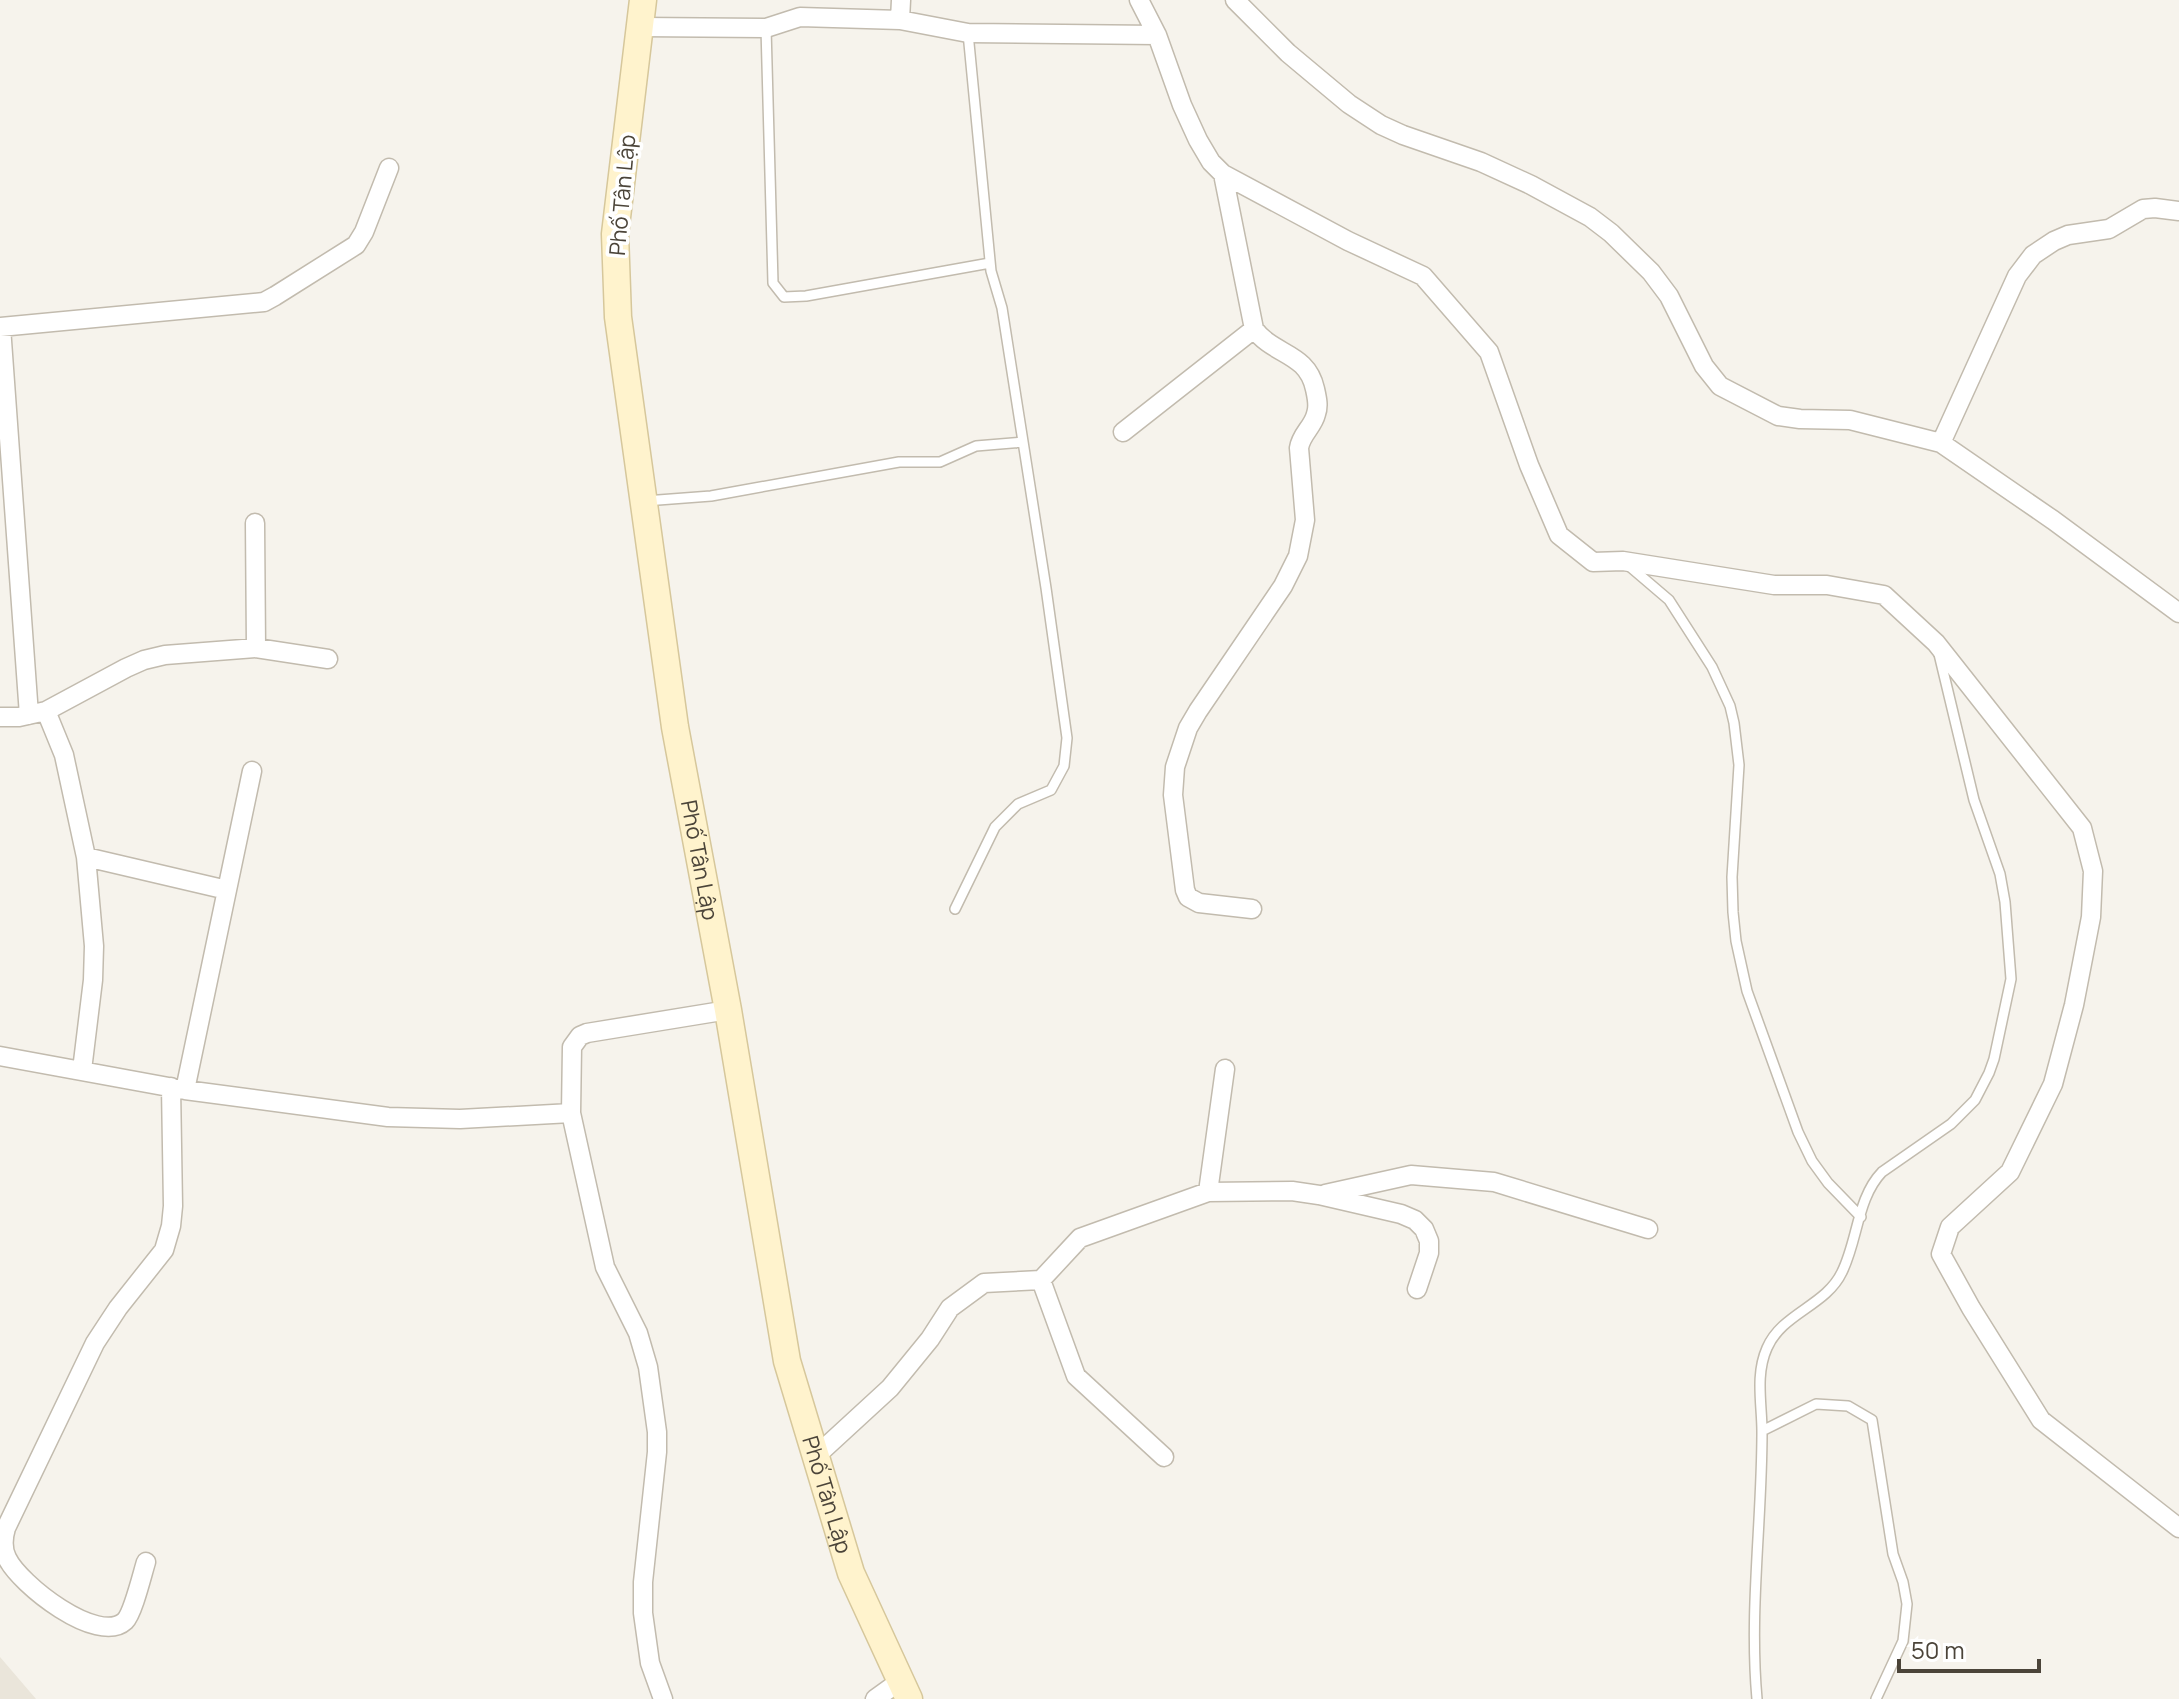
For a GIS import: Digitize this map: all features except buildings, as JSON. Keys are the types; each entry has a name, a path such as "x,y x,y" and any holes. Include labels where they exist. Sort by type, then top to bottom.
{"main road":[{"name":"Phố Tân Lập","path":"643,0 615,234 618,317 675,727 728,1010 787,1361 851,1573 905,1690"}],"street":[{"path":"900,20 901,0"},
{"path":"1139,0 1157,35 1182,105 1211,162 1223,174 1348,241 1423,276 1489,352 1529,465 1559,535 1593,562 1623,561 1774,585 1827,585 1884,595 1936,643 2082,828 2093,871 2091,917 2074,1005 2053,1084 2010,1172 1950,1227 1941,1254 2041,1420 2179,1528"},
{"path":"1235,0 1288,53 1349,104 1381,125 1481,162 1531,185 1579,210 1611,233 1651,272 1669,296 1704,366 1720,386 1778,416 1850,420 1941,443 2053,520 2179,613"},
{"path":"640,27 766,28 801,9 900,20 968,33 1157,35"},
{"path":"82,1070 94,946 86,857 64,755 37,713 0,327 264,302 356,245 389,168"},
{"path":"1223,174 1254,329 1268,344 1303,364 1313,379 1317,410 1302,436 1299,448 1305,501 1298,556 1283,586 1188,728 1173,780 1188,897 1199,903 1252,909"},
{"path":"1941,443 2017,276 2033,255 2068,235 2109,229 2143,209 2179,211"},
{"path":"1123,432 1254,329"},
{"path":"255,523 256,648"},
{"path":"0,717 37,713 144,660 165,655 256,648 328,659"},
{"path":"146,1562 128,1617 116,1626 104,1627 66,1613 33,1590 6,1557 3,1538 95,1343 118,1308 157,1260 168,1240 173,1206 178,1089 227,890 252,771"},
{"path":"86,857 227,890"},
{"path":"663,1699 650,1663 643,1613 643,1582 657,1452 648,1367 638,1333 605,1267 571,1113 572,1047 580,1036 587,1033 728,1010"},
{"path":"0,1056 178,1089 388,1117 460,1119 571,1113"},
{"path":"1208,1192 1225,1069"},
{"path":"1319,1195 1411,1175 1494,1182 1648,1229"},
{"path":"816,1456 890,1388 930,1339 950,1308 984,1283 1041,1280 1080,1238 1208,1192 1292,1191 1401,1214 1415,1220 1424,1229 1429,1241 1429,1253 1417,1289"},
{"path":"1041,1280 1076,1376 1164,1457"},
{"path":"875,1699 905,1690"}],"lane":[{"path":"766,28 773,283 784,297 806,296 990,263"},
{"path":"955,909 995,827 1018,804 1051,790 1064,766 1067,738 1002,308 990,263 968,33"},
{"path":"644,502 711,496 899,462 940,462 976,446 1023,442"},
{"path":"1623,561 1669,600 1712,667 1730,706 1739,765 1732,877 1733,912 1747,991 1798,1132 1812,1161 1828,1183 1861,1217"},
{"path":"1757,1699 1753,1631 1762,1361 1771,1339 1784,1324 1836,1284 1869,1189 1882,1172 1951,1124 1975,1100 1994,1059 2011,979 2000,874 1974,800 1936,643"},
{"path":"1762,1431 1816,1404 1848,1406 1872,1420 1893,1554 1907,1604 1903,1641 1876,1699"}],"shaded area":[{"path":"0,1657 36,1699 0,1699"}]}
